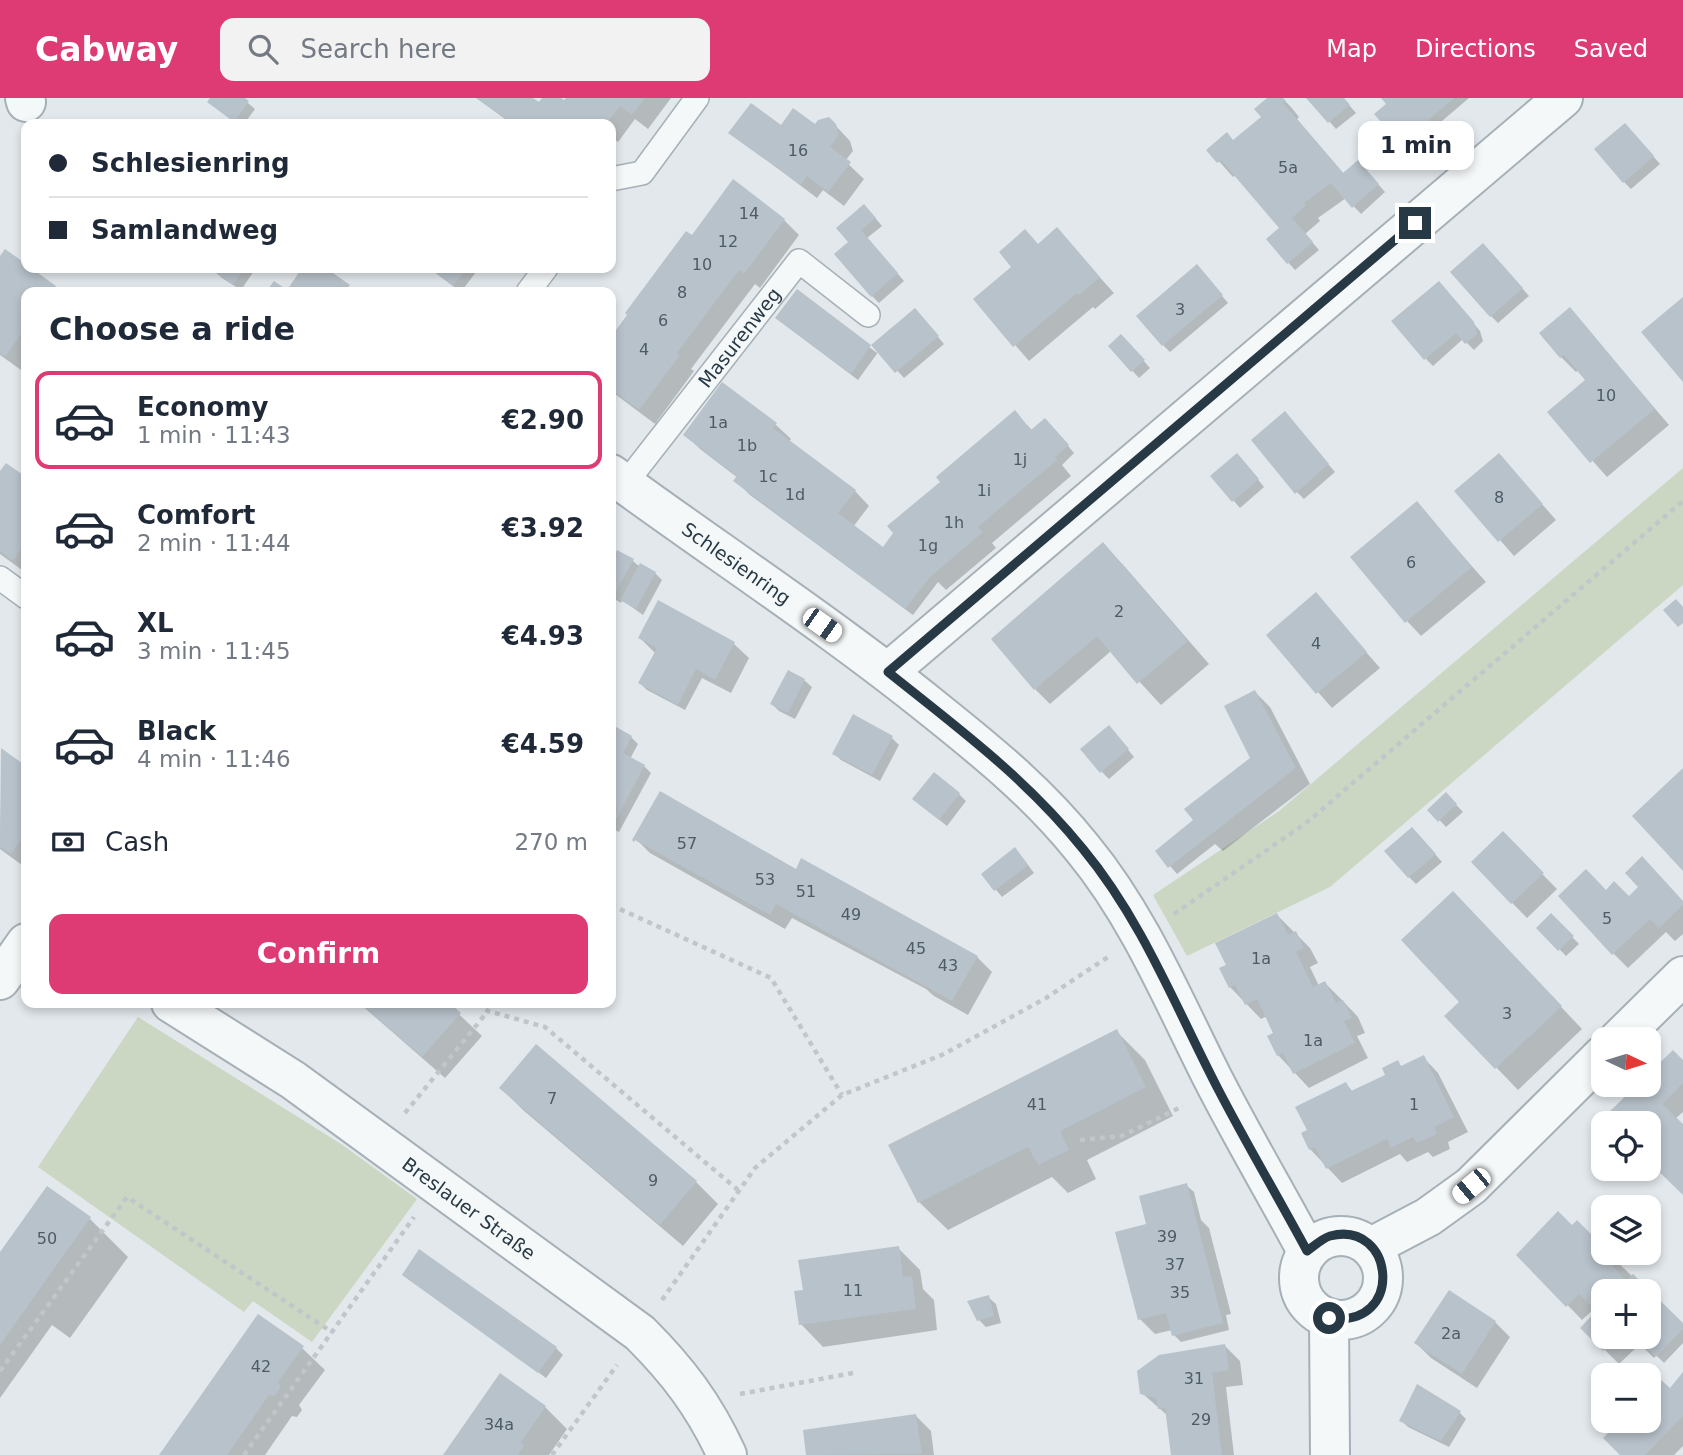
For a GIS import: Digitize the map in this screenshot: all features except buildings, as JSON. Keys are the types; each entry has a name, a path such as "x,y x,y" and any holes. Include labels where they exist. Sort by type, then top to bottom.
{"street":[{"path":"888,672 1563,98"},
{"name":"Schlesienring","path":"618,479 888,672 1011,771 1046,804 1116,893 1141,936 1218,1089 1307,1251"},
{"path":"0,980 21,950"},
{"path":"1631,1027 1683,976"},
{"name":"Breslauer Straße","path":"179,1008 293,1080 640,1333 673,1365 715,1429 727,1455"},
{"path":"1371,1247 1453,1201 1591,1067"},
{"path":"1329,1236 1352,1236 1363,1239 1371,1247 1380,1257 1384,1281 1381,1294 1371,1309 1354,1319 1329,1318 1308,1306 1301,1293 1298,1278 1301,1262 1307,1251 1329,1236"},
{"path":"1329,1318 1330,1455"}],"lane":[{"path":"616,178 642,173 697,98"},
{"name":"Masurenweg","path":"618,479 799,261 868,316"},
{"path":"0,578 21,593"}],"path":[{"path":"552,1455 754,1168 842,1095 944,1054 1046,998 1306,823 1683,500"},
{"path":"616,907 771,978 842,1095"},
{"path":"484,1008 545,1027 738,1190"},
{"path":"381,1143 488,1011"},
{"path":"1080,1140 1122,1136 1218,1089"},
{"path":"244,1455 437,1184"},
{"path":"0,1371 127,1197 332,1332"},
{"path":"698,1401 858,1372"}],"green space":[{"path":"1683,468 1683,585 1330,887 1187,956 1153,895 1279,811"},
{"path":"138,1017 341,1144 417,1199 312,1342 253,1301 244,1312 38,1167"}],"route":[{"path":"1329,1318 1354,1319 1371,1309 1381,1294 1384,1281 1380,1257 1363,1239 1352,1236 1329,1236 1307,1251 1218,1089 1141,936 1116,893 1046,804 1011,771 888,672 1415,223"}]}
